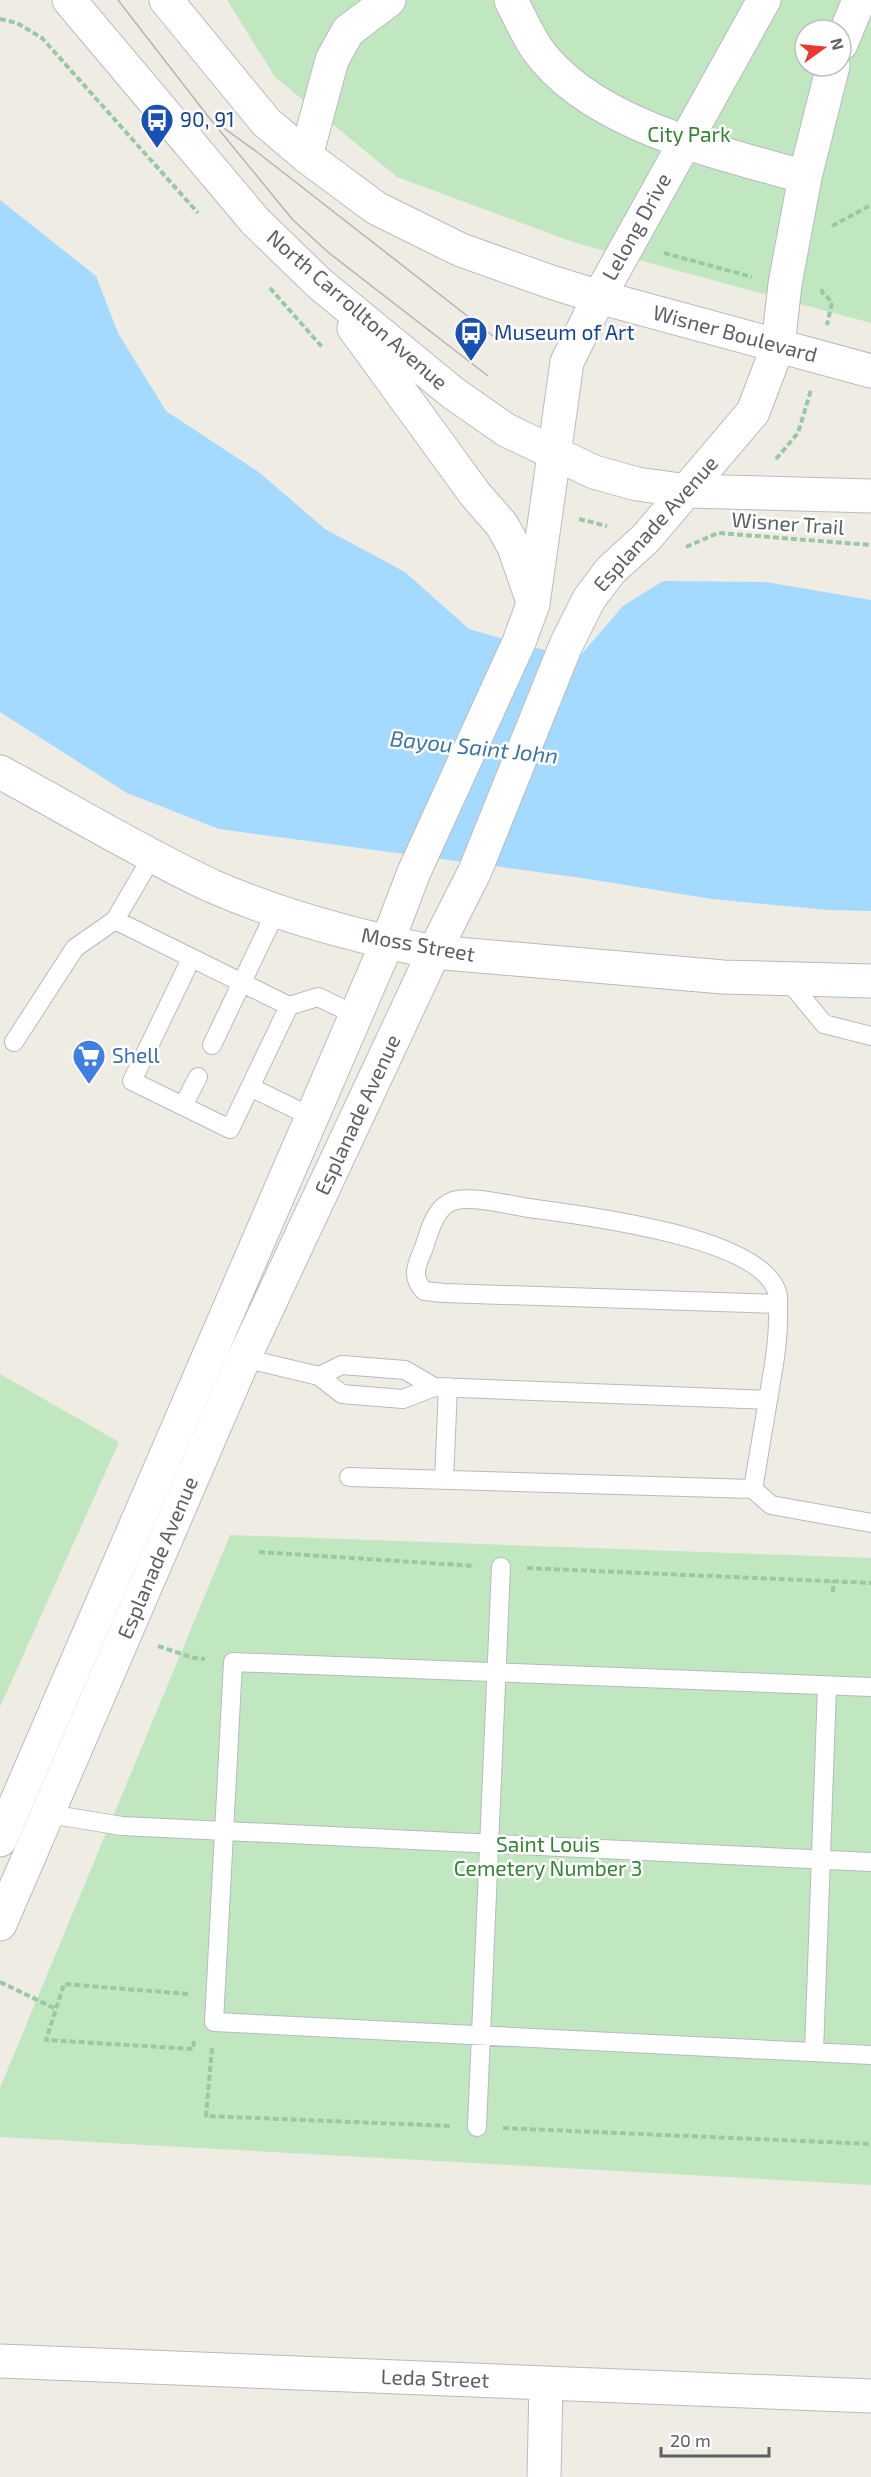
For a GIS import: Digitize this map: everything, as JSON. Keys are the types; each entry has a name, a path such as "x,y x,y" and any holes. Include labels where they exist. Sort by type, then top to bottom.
{"street":[{"name":"North Carrollton Avenue","path":"69,0 255,221 320,284 453,393 506,430 553,454"},
{"path":"166,0 266,122 306,156 376,208 461,250 599,297"},
{"path":"306,156 332,60 348,31 389,0"},
{"path":"511,0 538,49 565,77 595,101 623,117 684,141 805,177"},
{"name":"Lelong Drive","path":"599,297 764,0"},
{"path":"852,18 859,0"},
{"path":"778,346 785,284 805,177 830,78"},
{"path":"320,284 394,380 475,494 502,525 520,563 533,604"},
{"name":"Wisner Boulevard","path":"599,297 871,371"},
{"name":"Esplanade Avenue","path":"0,1840 387,943 414,872 519,642 533,604 567,362 599,297"},
{"name":"Esplanade Avenue","path":"0,1924 244,1358 434,952 475,871 566,645 589,599 610,571 646,538 753,412 778,346"},
{"path":"553,454 594,472 638,484 688,490 871,496"},
{"name":"Moss Street","path":"0,772 212,885 276,911 387,943 434,952 723,977 871,981"},
{"path":"94,1620 126,1632"},
{"path":"17,1801 49,1814"},
{"name":"Leda Street","path":"0,2361 871,2396"},
{"path":"544,2477 546,2384"}],"lane":[{"path":"14,1042 75,948 115,920 153,855"},
{"path":"212,1045 276,911"},
{"path":"115,920 289,1006 318,997 356,1015"},
{"path":"192,959 132,1081 230,1129 289,1006"},
{"path":"787,979 824,1024 871,1036"},
{"path":"183,1106 198,1077"},
{"path":"250,1087 312,1117"},
{"path":"753,1489 779,1336 777,1292 764,1271 742,1257 684,1235 569,1214 469,1200 451,1201 438,1212 415,1269 416,1282 424,1291 444,1293 777,1304"},
{"path":"211,1349 319,1376 342,1394 403,1399 441,1387 768,1400"},
{"path":"319,1376 342,1365 405,1370 441,1387"},
{"path":"441,1387 444,1480"},
{"path":"350,1477 753,1489 771,1505 871,1523"},
{"path":"477,2127 479,2035 501,1567"},
{"path":"871,1687 233,1662 214,2022 871,2055"},
{"path":"814,2052 827,1686"},
{"path":"49,1814 122,1826 871,1862"}],"path":[{"path":"0,19 17,23 42,38 206,221"},
{"path":"830,234 833,225 871,205"},
{"path":"662,253 761,279"},
{"path":"822,282 822,292 832,302 828,320"},
{"path":"267,285 329,355"},
{"path":"771,465 798,433 814,379"},
{"path":"572,517 614,528"},
{"name":"Wisner Trail","path":"678,546 684,548 718,534 871,545"},
{"path":"258,1552 501,1567 871,1583"},
{"path":"833,1581 833,1592"},
{"path":"126,1632 194,1658 233,1662"},
{"path":"0,1982 56,2009"},
{"path":"64,1984 196,1995 195,2021 193,2049 46,2040 64,1984"},
{"path":"195,2021 214,2022"}],"green space":[{"name":"City Park","path":"227,0 871,0 871,323 576,243 397,177 275,77"},
{"path":"0,1374 119,1442 0,1707"},
{"name":"Saint Louis Cemetery Number 3","path":"230,1535 871,1558 871,2185 0,2137 0,2088"}],"water":[{"name":"Bayou Saint John","path":"0,200 96,276 118,333 166,411 260,473 325,529 405,572 469,629 536,648 579,657 623,606 663,581 766,582 871,600 871,911 828,910 712,899 582,878 219,829 127,793 0,712"}],"tram line":[{"path":"118,0 207,115 293,220 329,253 488,376"},
{"path":"221,126 493,336"}],"place":[{"name":"90, 91","path":"157,149"},
{"name":"Museum of Art","path":"471,362"},
{"name":"Shell","path":"89,1085"}]}
